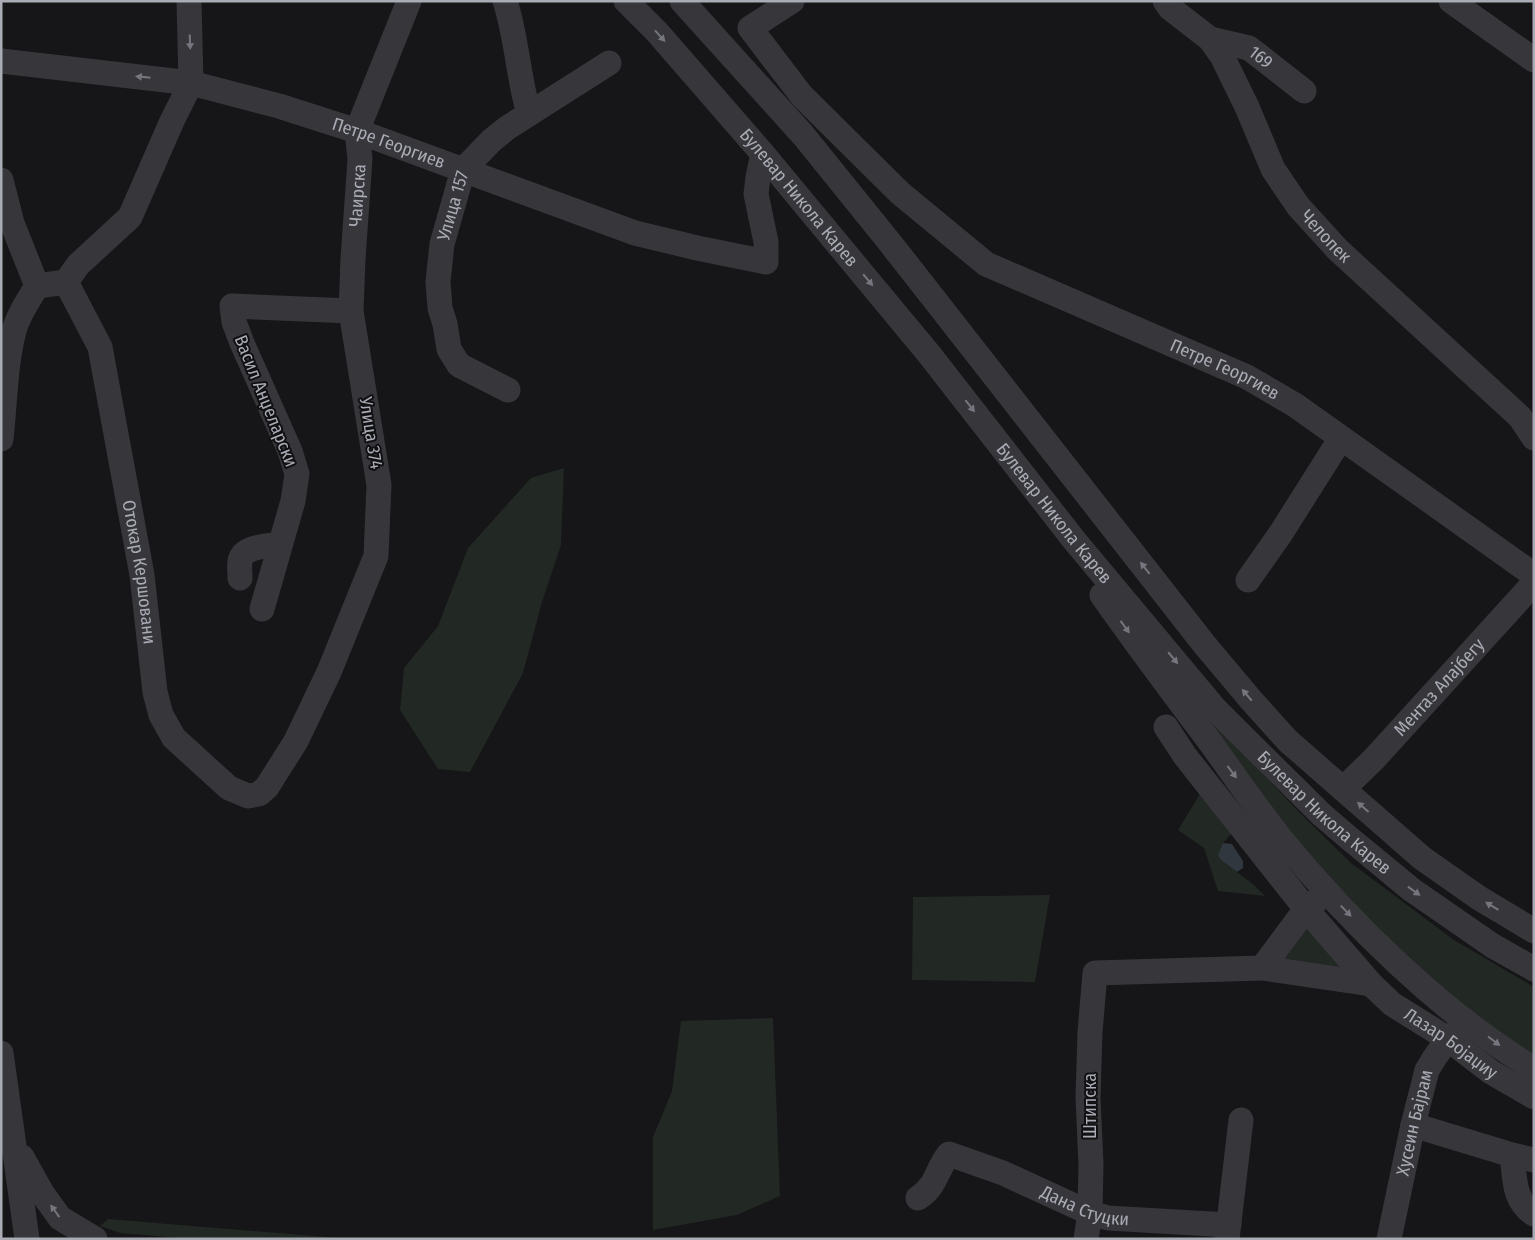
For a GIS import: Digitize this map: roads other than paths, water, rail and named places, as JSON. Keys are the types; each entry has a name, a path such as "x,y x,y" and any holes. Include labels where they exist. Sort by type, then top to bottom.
{"street":[{"path":"37,286 66,282 78,265 130,217 172,121 192,83 189,1"},
{"name":"Чаирска","path":"351,311 352,258 360,159 358,131 409,1"},
{"path":"505,1 513,30 523,95 529,114"},
{"name":"Булевар Никола Карев","path":"626,1 657,32 763,154 929,354 1074,540 1216,710 1322,816 1412,890 1493,946 1534,969"},
{"name":"Булевар Никола Карев","path":"682,1 803,135 1228,672 1288,741 1422,858 1479,898 1534,931"},
{"name":"Петре Георгиев","path":"792,1 750,28 802,96 900,194 986,264 1247,376 1295,405 1534,575"},
{"name":"Челопек","path":"1165,1 1170,8 1210,39 1222,56 1247,107 1273,169 1298,206 1337,249 1520,416 1534,438"},
{"path":"1451,1 1534,60"},
{"name":"169","path":"1210,39 1250,48 1304,91"},
{"name":"Петре Георгиев","path":"1,61 192,83 279,106 358,131 635,233 766,262 766,242 756,194 763,154"},
{"name":"Улица 157","path":"508,390 459,365 449,350 445,324 440,308 438,282 442,244 463,170 491,141 529,114 609,63"},
{"path":"1,180 12,223 37,286"},
{"name":"Отокар Кершовани","path":"66,282 100,347 142,575 155,692 161,715 174,738 230,788 248,796 259,794 267,787 296,741 332,664 376,556"},
{"path":"1,439 14,331 20,315 37,286"},
{"name":"Васил Анџеларски","path":"262,609 293,501 297,474 290,451 242,343 234,322 232,306 351,311"},
{"name":"Улица 374","path":"351,311 379,485 376,556"},
{"path":"1248,580 1281,533 1341,438"},
{"path":"1074,540 1092,580 1123,626 1282,839 1327,892 1407,972 1467,1022 1514,1057 1534,1069"},
{"path":"240,578 240,560 245,553 252,549 280,544"},
{"name":"Ментаз Алајбегу","path":"1343,789 1374,759 1534,583"},
{"name":"Лазар Бојаџиу","path":"1166,727 1197,771 1306,909 1371,984 1392,1004 1448,1039 1491,1072 1534,1096"},
{"path":"1197,771 1210,742"},
{"path":"1327,892 1306,909 1262,968 1371,984"},
{"name":"Штипска","path":"1086,1239 1090,1213 1091,1164 1088,1098 1090,1032 1095,974 1262,968"},
{"name":"Хусеин Бајрам","path":"1389,1239 1413,1125 1427,1070 1448,1039 1467,1022"},
{"path":"1,1053 27,1239"},
{"name":"Дана Стуцки","path":"918,1198 927,1192 933,1184 942,1163 949,1154 1003,1173 1090,1213 1108,1218 1228,1232 1241,1120"},
{"path":"1413,1125 1523,1158 1516,1194 1525,1208 1534,1214"},
{"path":"13,1134 30,1174 60,1218 95,1239"}]}
